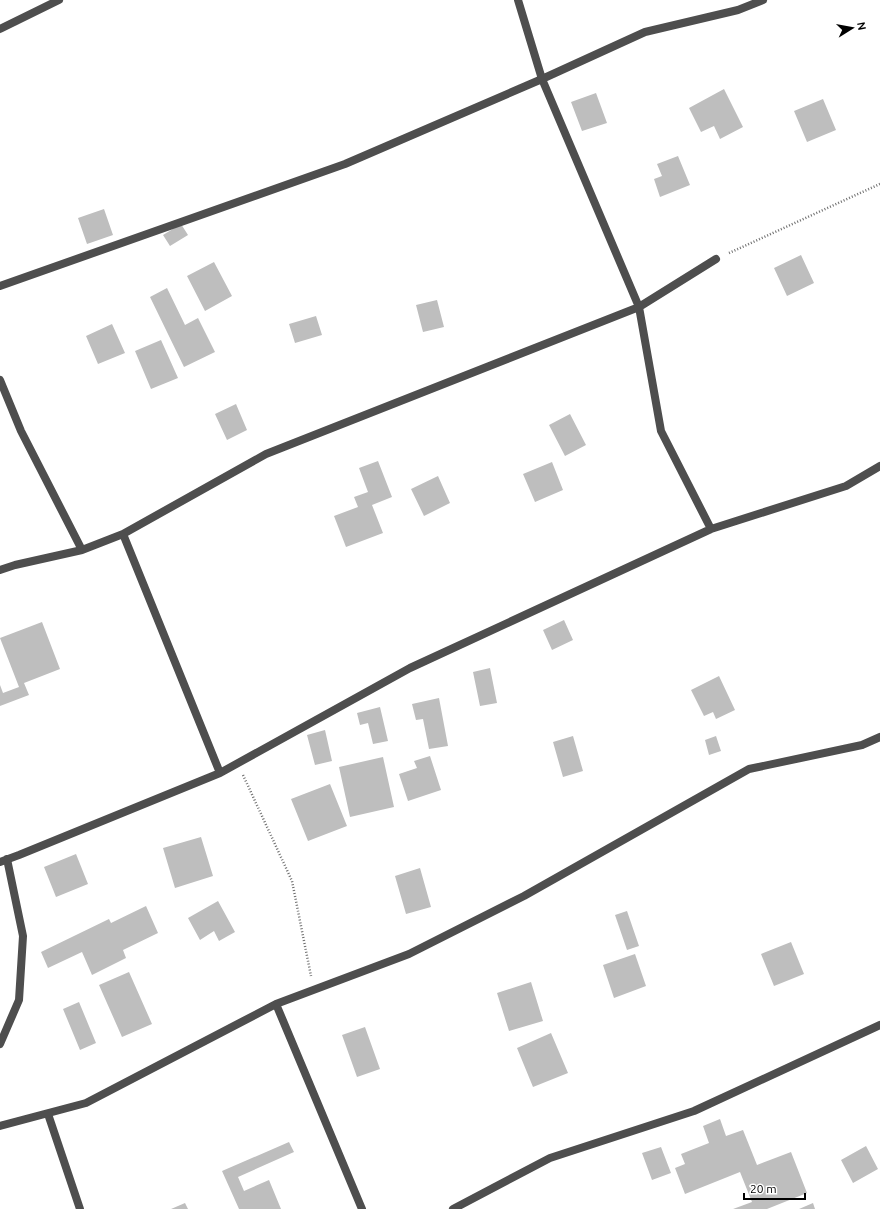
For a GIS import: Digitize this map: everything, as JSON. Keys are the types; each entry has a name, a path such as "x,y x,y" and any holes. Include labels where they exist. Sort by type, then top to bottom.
{"street":[{"path":"0,29 59,0"},
{"path":"518,0 542,79 639,307 661,431 711,529"},
{"path":"0,286 345,164 542,79 645,32 738,10 763,0"},
{"path":"0,570 15,564 82,550 123,534 266,454 639,307 716,259"},
{"path":"0,380 21,431 82,550"},
{"path":"0,1044 19,1000 23,936 3,861 220,773 410,668 711,529 846,486 880,466"},
{"path":"123,534 220,773"},
{"path":"0,1126 86,1104 276,1004 409,954 524,896 749,769 862,745 880,737"},
{"path":"276,1004 362,1209"},
{"path":"453,1209 550,1158 694,1111 880,1025"},
{"path":"48,1114 80,1209"}],"path":[{"path":"716,259 880,184"},
{"path":"237,763 292,881 314,990"}],"building":[{"path":"724,89 743,127 720,139 714,126 701,132 689,108"},
{"path":"596,93 607,123 582,131 571,102"},
{"path":"823,99 836,130 807,142 794,111"},
{"path":"678,156 690,185 660,197 654,179 662,176 657,164"},
{"path":"104,209 113,235 87,244 78,218"},
{"path":"181,224 188,235 170,246 163,235"},
{"path":"801,255 814,283 787,296 774,268"},
{"path":"214,262 232,296 205,311 187,276"},
{"path":"167,288 185,325 198,318 215,352 184,367 150,297"},
{"path":"437,300 444,327 423,332 416,305"},
{"path":"316,316 322,335 295,343 289,324"},
{"path":"112,324 125,353 98,364 86,336"},
{"path":"161,340 178,378 151,389 135,351"},
{"path":"236,404 247,430 227,440 215,414"},
{"path":"570,414 586,445 565,456 549,425"},
{"path":"378,461 392,497 372,505 383,533 346,547 334,516 358,507 354,497 368,492 359,468"},
{"path":"552,462 563,490 535,502 523,474"},
{"path":"438,476 450,503 424,516 411,489"},
{"path":"564,620 573,640 552,650 543,630"},
{"path":"42,622 60,669 24,683 29,695 0,706 0,685 3,693 19,687 0,638"},
{"path":"490,668 497,703 480,706 473,672"},
{"path":"719,676 735,710 716,719 713,712 704,716 691,690"},
{"path":"439,698 448,746 429,749 423,719 416,720 412,704"},
{"path":"380,707 388,741 373,744 368,723 360,725 357,713"},
{"path":"325,730 332,761 315,765 307,735"},
{"path":"573,736 583,771 563,777 553,742"},
{"path":"716,736 721,751 709,755 705,740"},
{"path":"430,756 441,790 408,801 399,774 417,768 414,761"},
{"path":"383,757 394,807 350,817 339,767"},
{"path":"330,784 347,826 308,841 291,799"},
{"path":"201,837 213,876 175,888 163,848"},
{"path":"76,854 88,884 56,897 44,867"},
{"path":"420,868 431,907 406,914 395,876"},
{"path":"218,901 235,932 219,941 214,931 200,940 188,918"},
{"path":"146,906 158,933 123,950 126,958 92,975 82,952 48,968 41,952 109,919 111,923"},
{"path":"627,911 639,946 627,950 615,915"},
{"path":"791,942 804,974 774,986 761,954"},
{"path":"635,954 646,986 614,998 603,965"},
{"path":"129,972 152,1024 122,1037 99,985"},
{"path":"531,982 543,1021 509,1031 497,993"},
{"path":"79,1002 96,1043 80,1050 63,1009"},
{"path":"365,1027 380,1069 357,1077 342,1035"},
{"path":"551,1033 568,1073 533,1087 517,1048"},
{"path":"720,1119 726,1136 743,1130 757,1165 791,1152 807,1193 767,1209 733,1209 752,1202 740,1172 685,1194 675,1168 685,1164 681,1154 709,1143 703,1126"},
{"path":"289,1142 294,1152 238,1177 244,1191 269,1180 281,1209 239,1209 222,1171"},
{"path":"866,1146 878,1169 853,1183 841,1160"},
{"path":"661,1147 671,1173 652,1180 642,1153"},
{"path":"185,1203 188,1209 171,1209"},
{"path":"813,1203 815,1209 799,1209"}]}
